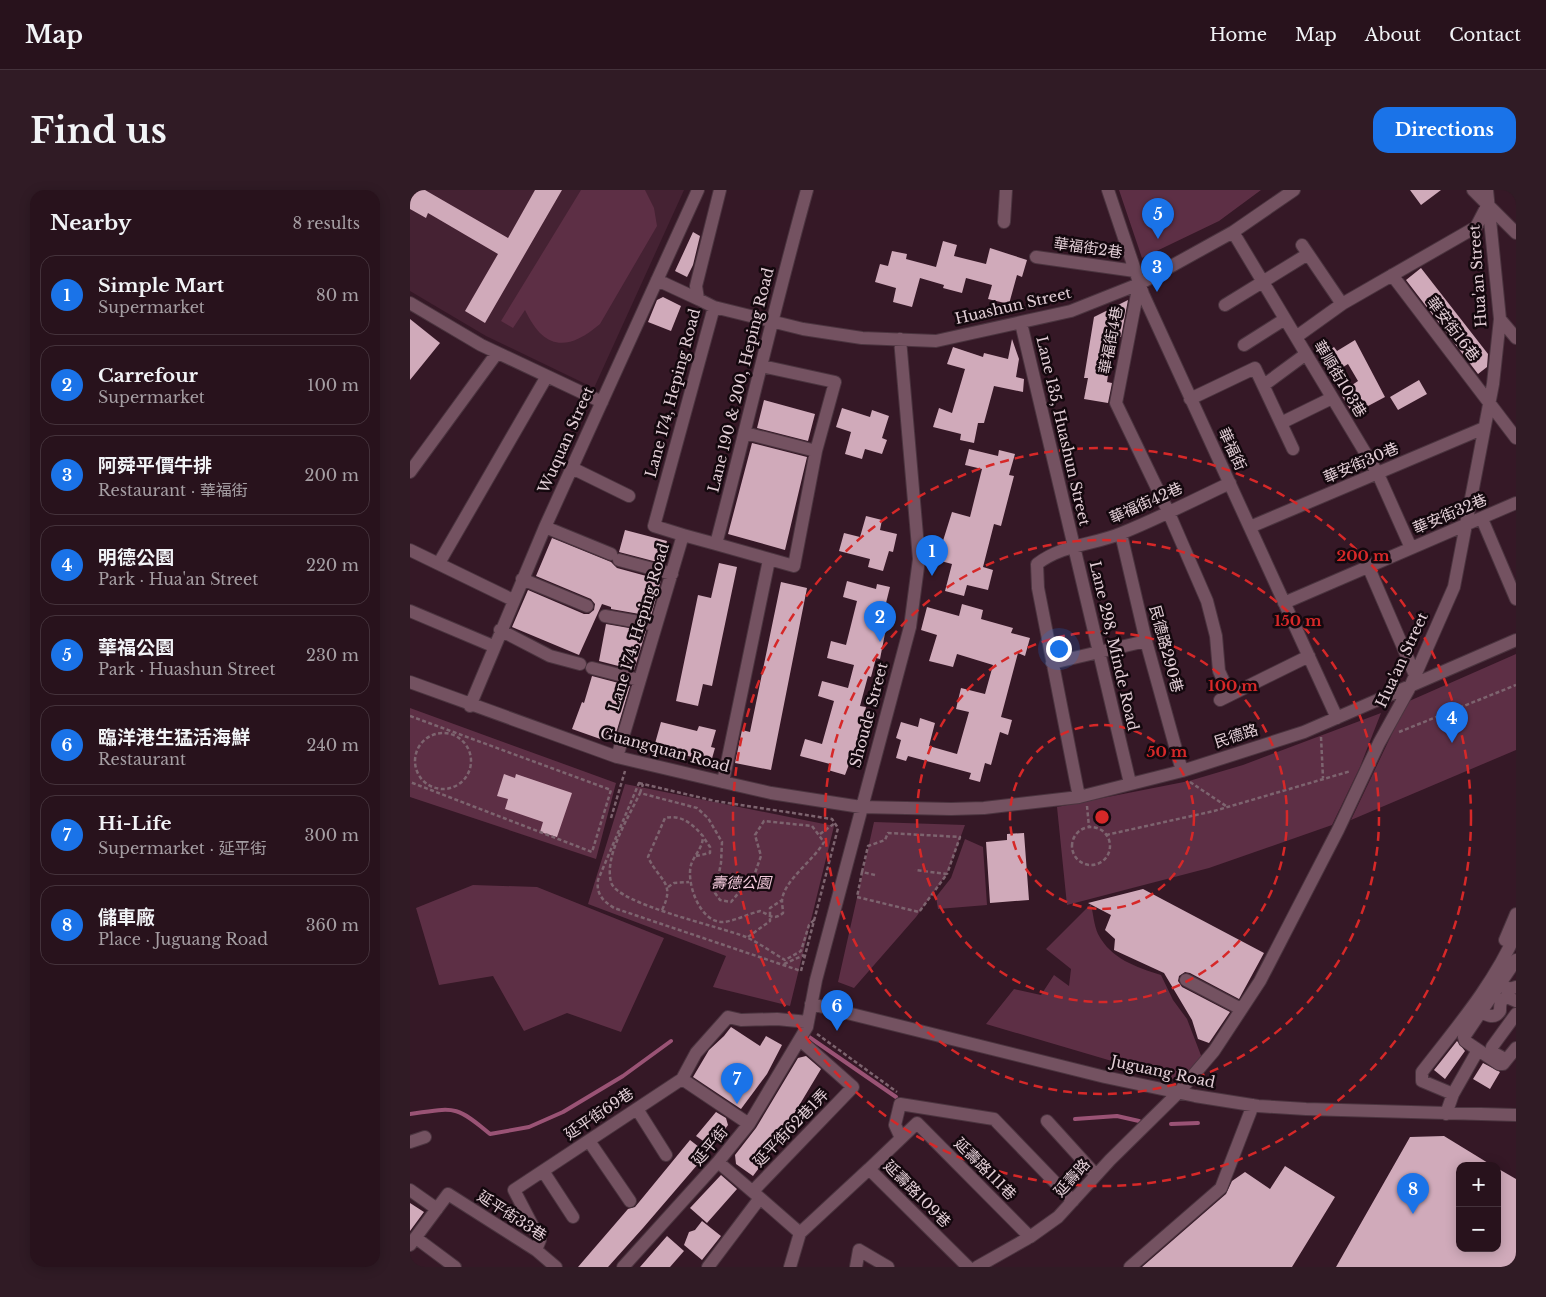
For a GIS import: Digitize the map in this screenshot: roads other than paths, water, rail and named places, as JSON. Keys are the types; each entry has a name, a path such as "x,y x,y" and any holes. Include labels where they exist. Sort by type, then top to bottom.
{"street":[{"name":"Wuquan Street","path":"470,706 522,579 698,190"},
{"name":"Lane 174, Heping Road","path":"720,190 696,286 698,298 714,307 771,320"},
{"name":"Lane 190 & 200, Heping Road","path":"716,544 762,366 771,320 807,190"},
{"path":"1004,222 1006,190"},
{"name":"華福街","path":"1108,190 1139,284 1337,718"},
{"name":"Huashun Street","path":"771,320 803,329 862,338 936,341 1071,311 1139,284 1233,232 1294,190"},
{"path":"1473,190 1516,233"},
{"name":"Hua'an Street","path":"1178,1093 1214,1051 1260,981 1338,830 1379,742 1410,687 1454,587 1489,403 1500,319 1488,190"},
{"path":"1296,337 1342,304 1476,227 1488,204"},
{"name":"華順街103巷","path":"1233,232 1378,474 1411,548"},
{"path":"1226,305 1263,282 1305,249 1342,304"},
{"name":"華福街2巷","path":"1036,257 1135,271"},
{"name":"華安街16巷","path":"1392,275 1516,438"},
{"path":"657,280 698,298"},
{"name":"華福街4巷","path":"1139,284 1116,403 1168,511"},
{"path":"410,303 497,353 602,402"},
{"name":"Lane 174. Heping Road","path":"623,758 639,680 683,536 654,526 714,307"},
{"path":"1244,345 1285,319"},
{"path":"1500,319 1516,338"},
{"name":"Lane 135, Huashun Street","path":"1020,323 1074,546"},
{"name":"Shoude Street","path":"811,1004 861,807 910,627 919,559 900,340"},
{"path":"410,472 497,353"},
{"path":"1264,385 1306,354"},
{"path":"683,536 794,566 816,451 835,382 762,366"},
{"path":"1190,399 1256,368 1293,449"},
{"path":"439,563 547,376"},
{"path":"1281,423 1332,398"},
{"name":"華安街30巷","path":"1250,527 1484,428"},
{"path":"745,433 816,451"},
{"path":"572,468 630,496"},
{"name":"華福街42巷","path":"1052,664 1038,588 1037,564 1048,556 1074,546 1121,534 1230,483"},
{"name":"華安街32巷","path":"1284,603 1516,503"},
{"path":"1168,511 1207,601 1216,636 1219,671 1225,697 1309,656"},
{"path":"1482,519 1516,599"},
{"path":"545,527 615,557 672,574"},
{"name":"民德路290巷","path":"1121,534 1146,641 1185,776"},
{"name":"Lane 298, Minde Road","path":"1074,546 1130,784"},
{"path":"410,550 513,600"},
{"path":"722,782 769,560"},
{"path":"1368,566 1415,675"},
{"path":"522,579 587,606"},
{"path":"410,611 493,646"},
{"path":"605,616 656,625"},
{"path":"500,630 550,656 580,664"},
{"name":"民德路","path":"861,807 984,808 1083,800 1130,784 1185,776 1304,732 1516,640"},
{"path":"1083,800 1052,664 1146,641"},
{"path":"592,668 639,680"},
{"name":"Guangquan Road","path":"410,682 470,706 623,758 771,793 861,807"},
{"path":"1453,1094 1422,1081 1422,1072 1472,1008 1508,956 1516,914"},
{"path":"1513,1051 1502,1064 1499,1064 1482,1049 1465,1041 1464,1037 1499,985 1516,933"},
{"path":"1186,980 1241,1009"},
{"path":"1499,985 1510,989 1516,987"},
{"path":"1480,1012 1491,1017 1494,1016 1500,1011 1500,1002 1507,997 1515,1008 1512,1027 1492,1047 1492,1052 1504,1058 1513,1051"},
{"name":"延平街","path":"623,1267 718,1162 749,1124 808,1025 811,1004"},
{"name":"Juguang Road","path":"811,1004 1178,1093 1253,1105 1446,1114 1516,1115"},
{"path":"1446,1114 1453,1094 1482,1049 1515,1008"},
{"path":"749,1124 682,1079 696,1053 728,1017 741,1020 776,1019 808,1025"},
{"name":"延平街62巷1弄","path":"708,1267 756,1195 853,1087 800,1040"},
{"name":"延平街69巷","path":"536,1250 540,1240 514,1190 637,1109 677,1080 682,1079"},
{"name":"延壽路","path":"977,1267 1030,1237 1058,1217 1096,1175 1178,1093"},
{"path":"901,1138 895,1125 900,1104 994,1119 1073,1201"},
{"path":"1130,1267 1221,1188 1253,1105"},
{"path":"637,1109 666,1154"},
{"path":"1047,1121 1096,1175"},
{"name":"延壽路109巷","path":"917,1124 869,1169 968,1267"},
{"name":"延壽路111巷","path":"917,1124 1030,1237"},
{"path":"410,1142 424,1137"},
{"path":"589,1141 630,1201"},
{"path":"718,1162 800,1233"},
{"path":"790,1267 800,1233 869,1169"},
{"path":"543,1171 573,1217"},
{"path":"410,1190 437,1209 413,1242 455,1267"},
{"name":"延平街33巷","path":"437,1209 448,1194 536,1250 556,1267"},
{"path":"856,1267 859,1250 888,1267"}],"waterway":[{"path":"809,1037 896,1097"},
{"path":"410,1114 436,1110 453,1110 469,1117 490,1134 529,1127 563,1112 623,1076 671,1041"},
{"path":"1075,1119 1117,1116 1139,1121"},
{"path":"1171,1124 1198,1123"}],"place":[{"name":"華福公園","path":"1158,239"},
{"name":"阿舜平價牛排","path":"1157,292"},
{"name":"Simple Mart","path":"932,576"},
{"name":"Carrefour","path":"880,642"},
{"name":"明德公園","path":"1452,743"},
{"name":"臨洋港生猛活海鮮","path":"837,1031"},
{"name":"Hi-Life","path":"737,1104"},
{"name":"儲車廠","path":"1413,1214"}],"park label":[{"name":"壽德公園","path":"741,883"}]}
